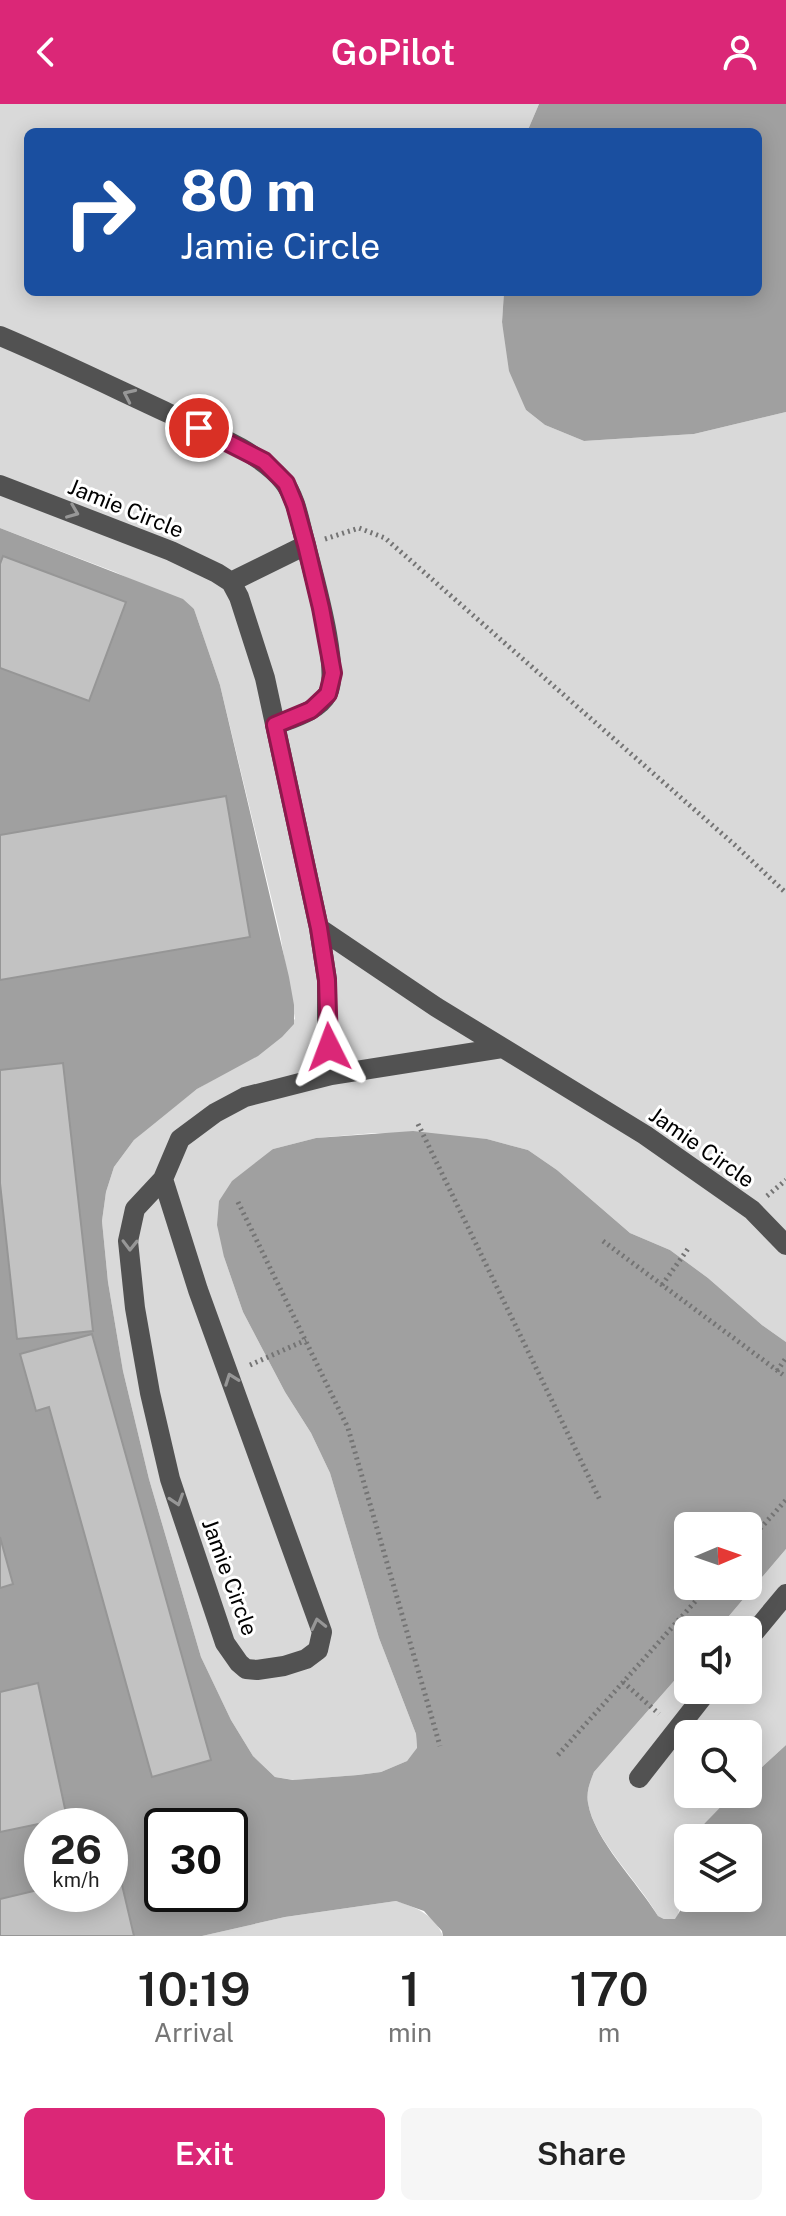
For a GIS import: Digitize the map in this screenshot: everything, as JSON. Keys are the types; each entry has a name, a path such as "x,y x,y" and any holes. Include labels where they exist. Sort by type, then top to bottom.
{"street":[{"path":"0,336 264,461 286,483 306,545 333,673 328,694 311,710 275,725"},
{"name":"Jamie Circle","path":"0,485 171,551 231,582"},
{"path":"306,545 231,582 239,597 265,678 319,928 327,980 331,1075"},
{"name":"Jamie Circle","path":"319,928 436,1007 657,1144 752,1210 786,1245"},
{"name":"Jamie Circle","path":"163,1179 198,1290 322,1632 318,1650 306,1659 284,1666 246,1669 225,1643 170,1479 135,1308 128,1241 135,1209 163,1179 180,1139 215,1113 245,1097 331,1075 502,1048"},
{"path":"762,1623 786,1594"},
{"path":"639,1778 697,1704"}],"path":[{"path":"306,545 359,528 385,538 786,893"},
{"path":"418,1124 600,1500"},
{"path":"238,1202 348,1428 440,1746"},
{"path":"603,1241 786,1377"},
{"path":"662,1285 690,1246"},
{"path":"250,1365 306,1340"},
{"path":"777,1371 786,1358"},
{"path":"762,1527 786,1500"},
{"path":"558,1755 696,1600"},
{"path":"623,1682 659,1714"}],"shaded area":[{"path":"0,104 539,104 529,128 24,128 24,296 504,296 502,322 526,410 545,425 584,441 694,434 786,412 786,1342 670,1250 630,1233 557,1170 528,1150 487,1139 375,1133 316,1138 273,1149 224,1257 243,1312 330,1473 379,1638 416,1734 417,1749 407,1761 381,1772 294,1780 275,1777 253,1756 231,1720 201,1657 149,1479 123,1371 108,1282 102,1221 114,1167 134,1140 151,1125 295,1019 280,934 220,685 194,609 115,572 0,528"},
{"path":"539,104 786,104 786,412 694,434 584,441 545,425 526,410 509,371 502,322 504,296 762,296 762,128 529,128"},
{"path":"0,528 183,599 194,609 220,685 289,977 294,1024 258,1056 197,1089 134,1140 114,1167 102,1221 108,1282 123,1371 149,1479 201,1657 231,1720 253,1756 275,1777 293,1780 381,1772 407,1761 417,1748 416,1734 379,1638 330,1473 243,1312 224,1257 217,1225 219,1201 232,1181 273,1149 316,1138 413,1131 487,1139 528,1150 557,1170 630,1233 670,1250 786,1342 786,1549 762,1577 762,1512 674,1512 674,1600 743,1600 729,1616 674,1616 674,1681 594,1772 588,1799 599,1832 658,1916 675,1919 679,1912 762,1912 762,1824 704,1824 719,1808 762,1808 762,1767 786,1745 786,1936 443,1936 424,1911 396,1901 285,1917 202,1936 0,1936"},
{"path":"786,1549 786,1745 762,1767 762,1720 674,1720 674,1808 719,1808 704,1824 674,1824 674,1912 678,1912 676,1919 664,1919 658,1916 599,1831 588,1803 590,1783 594,1772 674,1681 674,1704 762,1704 762,1616 729,1616 743,1600 762,1600 762,1577"},
{"path":"396,1901 430,1917 443,1936 202,1936 285,1917"}],"building":[{"path":"3,556 126,602 89,701 0,668 0,564"},
{"path":"226,796 250,937 0,980 0,835"},
{"path":"63,1063 93,1331 17,1339 0,1183 0,1070"},
{"path":"92,1334 211,1760 152,1777 49,1407 36,1411 20,1354"},
{"path":"0,1537 13,1584 0,1588"},
{"path":"38,1683 65,1808 24,1808 24,1827 0,1832 0,1692"},
{"path":"24,1893 24,1912 128,1910 134,1936 0,1936 0,1899"}],"route":[{"path":"199,428 264,461 286,483 295,505 321,608 333,673 328,694 311,710 275,725 319,928 327,980 329,1047"}]}
